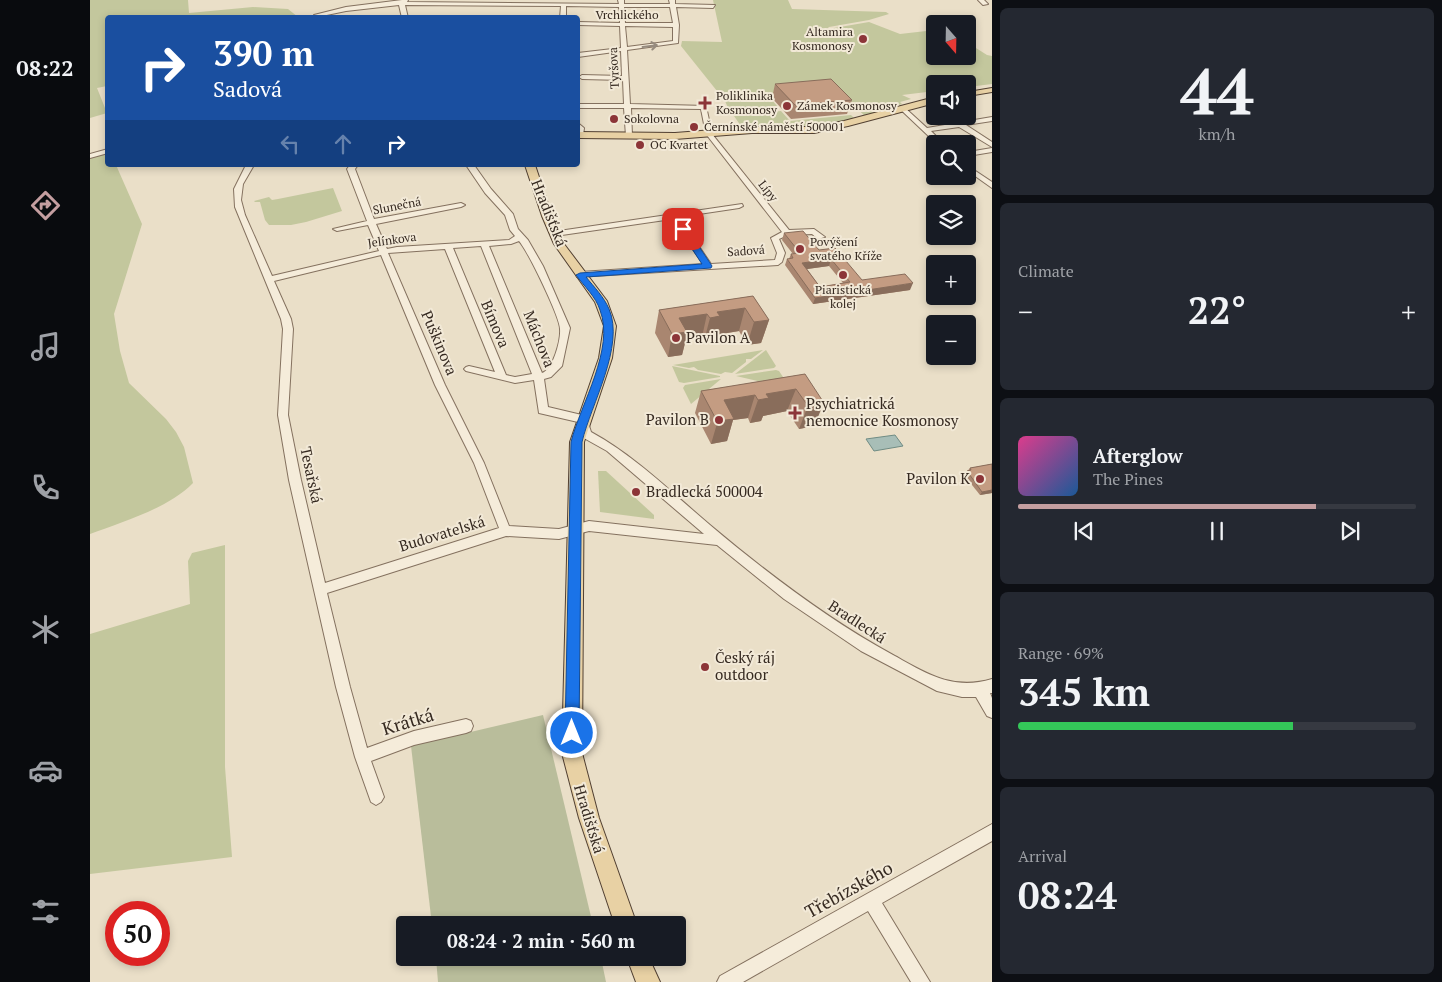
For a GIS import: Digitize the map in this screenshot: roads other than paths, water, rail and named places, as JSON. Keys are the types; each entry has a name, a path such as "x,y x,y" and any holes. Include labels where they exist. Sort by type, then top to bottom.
{"main road":[{"path":"976,93 992,90"},
{"path":"580,135 629,136 709,134 752,130 814,130 845,124 926,102"},
{"name":"Hradišťská","path":"531,167 555,234 580,275 600,301 605,310 610,330 602,369 582,419 576,448 572,753 579,790 592,835 623,916"},
{"path":"641,966 648,982"}],"street":[{"path":"358,0 361,10"},
{"path":"404,2 405,15"},
{"path":"317,15 361,10 404,2 564,4 621,2 713,6"},
{"name":"Tyršova","path":"621,2 629,136"},
{"path":"580,55 676,42 676,25 672,3"},
{"path":"563,15 564,4"},
{"name":"Vrchlického","path":"580,24 676,25"},
{"path":"582,77 625,78"},
{"path":"580,106 704,107 709,134"},
{"path":"902,108 932,135"},
{"path":"976,121 991,119"},
{"path":"927,130 954,125"},
{"path":"962,125 992,145"},
{"name":"Lípy","path":"709,134 787,233"},
{"path":"976,153 992,150"},
{"path":"92,153 105,151"},
{"name":"Tesařská","path":"249,167 240,181 236,199 241,215 282,307 288,330 283,415 295,480 322,589 343,687 362,757 376,796"},
{"name":"Puškinova","path":"352,167 351,169 371,222 440,386 479,463 499,518 506,531"},
{"path":"469,369 515,380 539,378 548,375 557,366 566,328 539,266 514,230 509,214 488,192 471,167"},
{"path":"976,174 992,186"},
{"name":"Slunečná","path":"337,229 461,205"},
{"path":"555,234 739,206"},
{"name":"Sadová","path":"674,216 708,266"},
{"path":"787,233 814,230 821,237"},
{"name":"Sadová","path":"580,275 778,262 781,253 775,238 787,233"},
{"name":"Jelínkova","path":"270,279 384,252 448,246 485,245 511,242 520,237"},
{"name":"Máchova","path":"485,245 539,378 543,410 582,419"},
{"name":"Bímova","path":"448,246 502,378"},
{"name":"Bradlecká","path":"582,419 586,434 611,448 782,591 876,654 924,679 948,688 969,691 986,688"},
{"path":"575,529 588,526 722,541"},
{"name":"Budovatelská","path":"322,589 506,531 559,534 575,529"},
{"path":"986,688 992,711"},
{"name":"Krátká","path":"362,757 414,738 466,726"},
{"name":"Třebízského","path":"726,982 992,832"},
{"path":"871,901 921,982"}],"water":[{"path":"895,435 903,446 874,451 866,439"}],"place":[{"name":"Altamira Kosmonosy","path":"863,39"},
{"name":"Poliklinika Kosmonosy","path":"705,103"},
{"name":"Zámek Kosmonosy","path":"787,106"},
{"name":"Sokolovna","path":"614,119"},
{"name":"Černínské náměstí 500001","path":"694,127"},
{"name":"OC Kvartet","path":"640,145"},
{"name":"Povýšení svatého Kříže","path":"800,249"},
{"name":"Piaristická kolej","path":"843,275"},
{"name":"Pavilon A","path":"676,338"},
{"name":"Psychiatrická nemocnice Kosmonosy","path":"795,413"},
{"name":"Pavilon B","path":"719,420"},
{"name":"Pavilon K","path":"980,479"},
{"name":"Bradlecká 500004","path":"636,492"},
{"name":"Český ráj outdoor","path":"705,667"}]}
